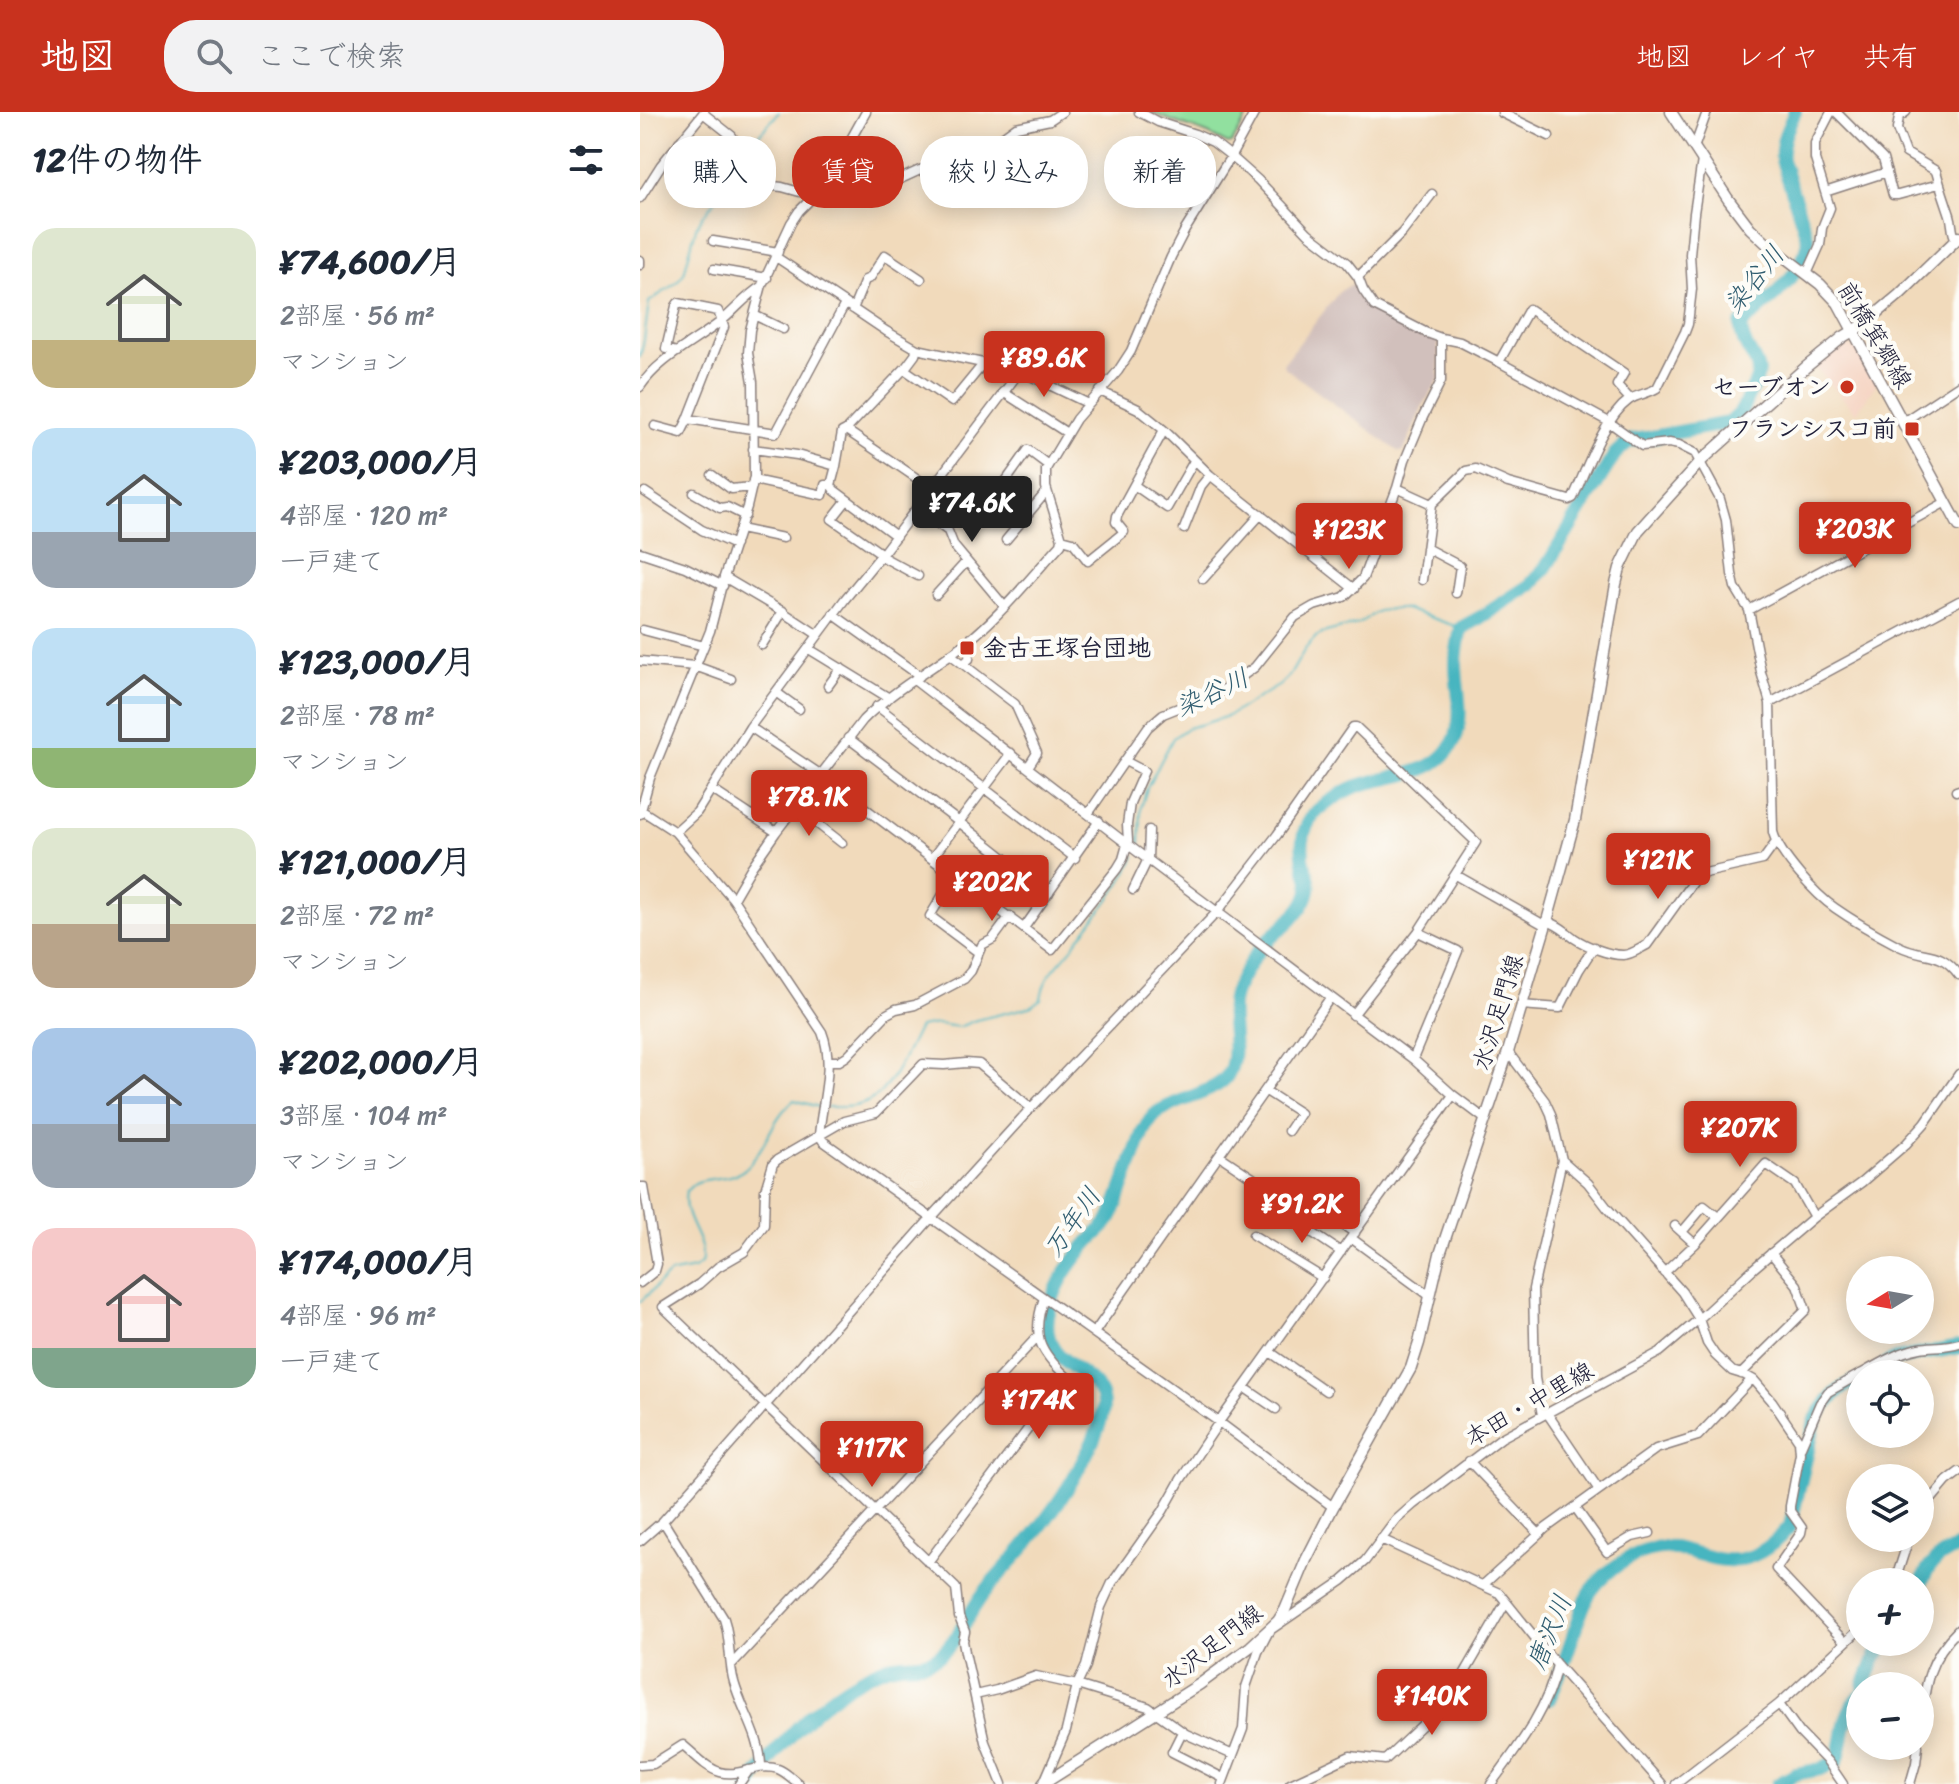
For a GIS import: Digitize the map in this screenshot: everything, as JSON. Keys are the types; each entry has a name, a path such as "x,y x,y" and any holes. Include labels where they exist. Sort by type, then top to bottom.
{"main road":[{"name":"前橋箕郷線","path":"1671,112 1750,228 1806,272 1838,303 1958,522"},
{"name":"水沢足門線","path":"1044,1784 1213,1675 1269,1631 1285,1610 1333,1507 1411,1368 1440,1254 1547,924 1575,820 1620,568 1638,531 1701,461 1806,367 1899,295 1958,238"}],"street":[{"path":"854,136 866,112"},
{"path":"904,177 987,148 1016,127 1050,120 1062,112"},
{"path":"1139,112 1213,142 1231,156 1308,233 1347,263 1374,306 1427,333 1460,342 1499,362 1609,422 1642,446 1669,443 1695,453 1720,499 1735,587 1749,610 1770,703 1773,832 1776,842 1801,877 1833,907 1900,947 1946,960 1959,975"},
{"path":"733,899 776,832 848,738 877,706 971,638 1005,607 1061,544 1047,491 1045,477 1048,465 1067,433 1131,351 1185,230 1255,112"},
{"path":"1503,112 1549,136"},
{"path":"1694,148 1707,112"},
{"path":"1806,272 1820,245 1822,228 1830,208 1815,159 1815,143 1834,112 1883,159 1893,195 1939,184"},
{"path":"684,136 704,113 732,136"},
{"path":"1900,114 1897,129 1906,153 1936,171 1951,216 1951,232 1958,238"},
{"path":"1422,580 1432,504 1466,471 1476,469 1508,483 1569,500 1573,498 1609,422 1630,399 1657,388 1688,324 1692,289 1690,254 1702,160"},
{"path":"640,198 664,164"},
{"path":"1825,192 1887,172"},
{"path":"1358,277 1402,233 1432,194"},
{"path":"802,208 791,223 764,282 750,330 748,353 753,382 753,449 752,484 745,516 704,646 650,778 640,812 675,832 733,899 822,1032 829,1061 819,1135 823,1141 1219,1422 1333,1507"},
{"path":"713,241 777,254 849,306 917,349 1020,371 1089,404"},
{"path":"688,419 776,433 849,306 885,255 921,279"},
{"path":"714,269 764,282"},
{"path":"640,387 648,375 723,320 764,282"},
{"path":"655,426 681,433 724,327 718,311 678,303 666,349 677,352"},
{"path":"1499,362 1529,309 1624,373 1617,385 1630,399"},
{"path":"754,315 783,329"},
{"path":"1088,814 1155,719 1223,690 1255,667 1295,617 1314,606 1344,597 1363,578 1405,460 1441,381 1441,338"},
{"path":"896,536 831,485 842,432 904,369 917,349"},
{"path":"904,369 952,402 984,363"},
{"path":"675,832 697,812 750,727 1020,371"},
{"path":"1903,422 1959,385"},
{"path":"1100,391 1138,409 1210,475 1354,589"},
{"path":"1003,392 1067,433"},
{"path":"846,430 931,488"},
{"path":"1062,539 1073,542 1088,561 1124,532 1115,520 1164,430"},
{"path":"753,449 797,455 836,466"},
{"path":"979,519 1028,450 1048,465"},
{"path":"1134,485 1167,508 1194,461"},
{"path":"712,475 731,489 752,484 823,495 825,485 831,485"},
{"path":"1184,529 1201,486 1210,475"},
{"path":"1397,488 1432,504"},
{"path":"1006,540 1047,491"},
{"path":"645,492 702,530 735,545"},
{"path":"694,493 720,508 727,507 745,516"},
{"path":"847,500 832,519 881,555 918,576"},
{"path":"1749,610 1946,502"},
{"path":"916,508 948,531 954,546 1005,607"},
{"path":"1203,579 1261,514"},
{"path":"740,529 783,538"},
{"path":"1426,548 1460,566 1456,593"},
{"path":"640,552 724,582 783,611 818,635"},
{"path":"936,595 966,562"},
{"path":"1770,703 1959,601"},
{"path":"762,645 783,611"},
{"path":"833,614 1088,814 1413,1059 1485,1119"},
{"path":"643,630 704,646"},
{"path":"963,664 969,659 971,638"},
{"path":"809,649 889,698"},
{"path":"950,654 1015,704 1037,753 1028,767"},
{"path":"640,661 695,666 731,679"},
{"path":"828,686 841,668"},
{"path":"777,693 799,709"},
{"path":"877,706 1075,858"},
{"path":"750,727 820,774 1052,950 1117,869 1130,846 1127,815 1144,771 1125,761"},
{"path":"640,1541 663,1521 1031,1108 1218,911 1277,835 1353,727 1356,727 1476,842 1418,932 1353,1015"},
{"path":"848,738 1049,893"},
{"path":"932,858 1011,753"},
{"path":"711,789 776,832"},
{"path":"796,807 842,843"},
{"path":"1024,928 1099,821"},
{"path":"1133,890 1145,857 1149,830"},
{"path":"1456,875 1547,924 1559,925 1571,936 1594,947 1624,955 1647,945 1696,877 1763,860 1776,842"},
{"path":"955,875 930,916 978,952"},
{"path":"829,1061 839,1061 847,1056 887,1014 915,1005 964,979 971,971 982,945 993,939 1010,916"},
{"path":"1413,1059 1458,951 1418,932"},
{"path":"1521,1005 1560,1008 1594,947"},
{"path":"1094,1333 1330,998"},
{"path":"1508,1052 1545,1101 1562,1160 1533,1289 1535,1378 1544,1414 1599,1490"},
{"path":"1002,1784 985,1742 963,1641 965,1632 959,1617 956,1588 663,1307 744,1252 764,1225 765,1190 777,1160 844,1121 876,1113 920,1065 979,1064 1031,1108"},
{"name":"本田・中里線","path":"1269,1631 1342,1581 1365,1561 1396,1520 1501,1438 1660,1352 1771,1253 1906,1144 1925,1123 1959,1074"},
{"path":"1266,1091 1300,1113 1288,1131"},
{"path":"1044,1784 1066,1731 1101,1607 1112,1583 1163,1511 1219,1422 1453,1095"},
{"path":"1220,1156 1253,1178"},
{"path":"1562,1160 1588,1183 1682,1292 1699,1319 1707,1343 1715,1355 1732,1371 1752,1379 1772,1401 1801,1447"},
{"path":"1664,1273 1695,1244 1766,1164 1795,1184 1814,1217"},
{"path":"640,1187 644,1187 658,1258 655,1271 640,1283"},
{"path":"1300,1197 1430,1296"},
{"path":"1695,1244 1679,1229 1704,1206 1718,1217"},
{"path":"1280,1211 1341,1252"},
{"path":"1253,1235 1323,1278"},
{"path":"1741,1374 1806,1310 1797,1285 1771,1253"},
{"path":"928,1562 1067,1377 1046,1356 1038,1336 1037,1325 1044,1298"},
{"path":"731,1665 1038,1336"},
{"path":"1887,1360 1899,1354 1959,1343"},
{"path":"1270,1352 1326,1391"},
{"path":"1483,1585 1539,1534 1656,1449 1698,1436 1752,1379"},
{"path":"1676,1784 1779,1704 1845,1642 1776,1569 1801,1533 1802,1528 1790,1506 1801,1447 1820,1403 1828,1392 1846,1382"},
{"path":"1245,1388 1276,1409"},
{"path":"1469,1461 1539,1534"},
{"path":"1934,1496 1959,1472"},
{"path":"1575,1507 1607,1552 1632,1537 1650,1533"},
{"path":"663,1521 724,1619 738,1694 759,1744 761,1767"},
{"path":"1381,1539 1499,1593 1558,1667 1662,1784"},
{"path":"1290,1784 1350,1756 1385,1760 1455,1690 1506,1602"},
{"path":"1929,1672 1959,1629"},
{"path":"1182,1732 1172,1752 1222,1781 1243,1729 1246,1687 1269,1631"},
{"path":"1491,1784 1541,1710 1558,1667"},
{"path":"975,1695 1036,1676 1077,1685 1148,1707 1182,1732 1233,1755"},
{"path":"1779,1704 1843,1784"},
{"path":"640,1765 653,1764 683,1745 714,1770 734,1773 761,1767 775,1768 799,1784"},
{"path":"1910,1784 1916,1760"},
{"path":"739,1784 750,1770"},
{"path":"1060,1773 1067,1784"}],"shaded area":[{"path":"1352,284 1379,314 1438,343 1439,379 1422,407 1404,451 1399,452 1283,364 1339,292"},
{"path":"1844,345 1857,349 1878,382 1856,413 1815,367"}],"green space":[{"path":"1149,112 1250,112 1232,143"}],"waterway":[{"path":"758,136 779,112"},
{"name":"万年川","path":"750,1784 794,1732 845,1688 886,1667 928,1661 941,1654 986,1590 1051,1513 1069,1486 1097,1432 1103,1404 1100,1392 1092,1382 1053,1347 1048,1334 1053,1297 1075,1259 1112,1216 1143,1131 1151,1118 1165,1108 1214,1087 1227,1076 1233,1055 1232,1008 1237,987 1259,950 1301,908 1309,890 1303,843 1312,817 1322,806 1347,790 1418,771 1441,759 1456,736 1459,718 1456,664 1461,628 1530,585 1546,567 1615,454 1629,441 1729,423 1741,411 1758,372 1745,344 1741,325 1791,277 1805,253 1808,240 1782,160 1783,141 1795,112"},
{"path":"640,357 649,302 676,283 684,273 696,228 709,208"},
{"name":"染谷川","path":"1138,850 1141,808 1147,788 1173,738 1187,728 1228,716 1280,685 1316,637 1358,624 1378,611 1391,609 1405,609 1461,628"},
{"name":"染谷川","path":"825,1107 859,1105 877,1096 898,1068 919,1027 937,1024 959,1027 1030,1007 1041,999 1048,977 1114,892 1135,856"},
{"name":"染谷川","path":"640,1302 669,1274 694,1269 701,1264 701,1246 687,1212 686,1191 695,1183 736,1174 748,1166 780,1115 794,1100 819,1107"},
{"name":"唐沢川","path":"1894,1360 1959,1347"},
{"name":"唐沢川","path":"1549,1699 1588,1596 1617,1565 1640,1553 1663,1548 1717,1559 1739,1560 1767,1548 1783,1534 1790,1526 1815,1421 1830,1398 1846,1386"},
{"path":"1929,1568 1944,1554 1959,1546"},
{"path":"1870,1672 1876,1656"},
{"path":"1778,1784 1796,1774 1821,1769 1837,1761 1846,1719"}],"place":[{"name":"セーブオン","path":"1847,387"},
{"name":"フランシスコ前","path":"1912,429"},
{"name":"金古王塚台団地","path":"967,648"}]}
